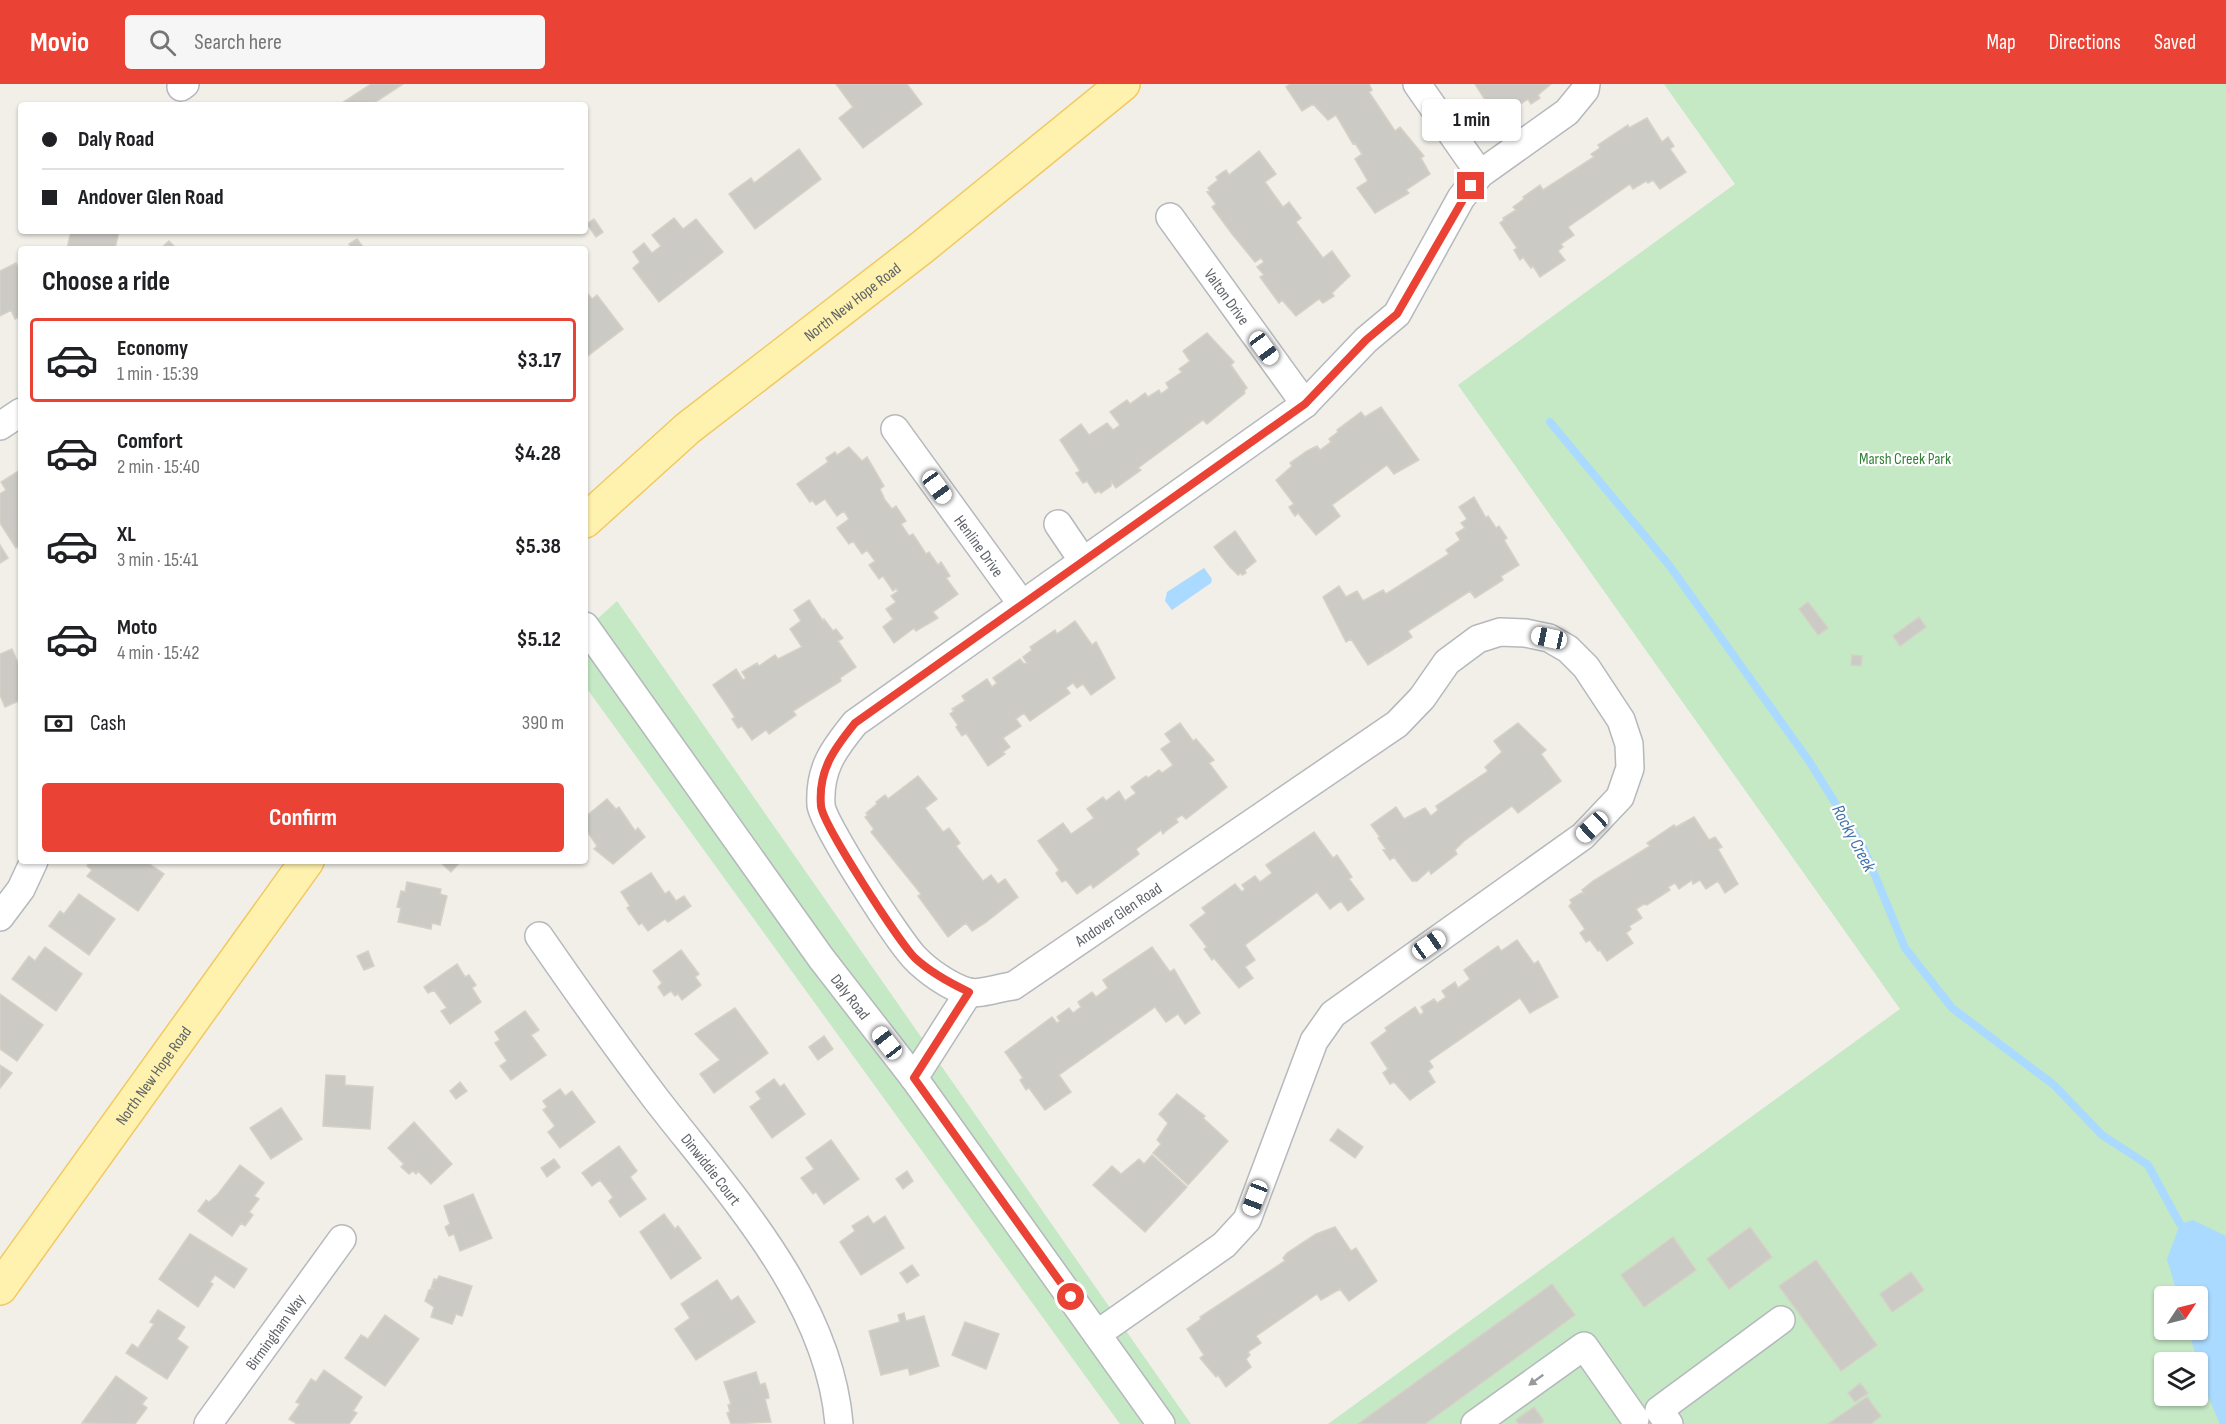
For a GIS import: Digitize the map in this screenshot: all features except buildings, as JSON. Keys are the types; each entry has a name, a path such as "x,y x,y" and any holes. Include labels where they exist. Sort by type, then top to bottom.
{"main road":[{"name":"North New Hope Road","path":"588,518 688,428 920,249 1123,84"},
{"name":"North New Hope Road","path":"0,1288 305,864"}],"street":[{"path":"1417,84 1480,174"},
{"path":"914,1078 969,992 940,978 914,957 832,834 821,807 824,771 832,751 855,723 1305,404 1366,340 1397,314 1410,295 1461,198 1480,174 1567,112 1585,90 1587,84"},
{"name":"Valton Drive","path":"1170,217 1305,404"},
{"path":"0,426 18,414"},
{"name":"Henline Drive","path":"895,429 1022,603"},
{"path":"1058,524 1083,561"},
{"name":"Daly Road","path":"588,630 821,958 914,1078 1161,1424"},
{"name":"Andover Glen Road","path":"969,992 1013,986 1397,724 1422,698 1447,662 1478,639 1500,632 1525,633 1549,638 1568,649 1586,666 1621,720 1629,744 1630,768 1620,796 1602,819 1583,836 1333,1014 1314,1041 1247,1220 1224,1245 1097,1334"},
{"path":"0,918 21,889 33,864"},
{"name":"Dinwiddie Court","path":"539,936 620,1051 793,1283 820,1342 839,1424"},
{"name":"Birmingham Way","path":"208,1424 342,1239"},
{"path":"1475,1424 1584,1346 1648,1419 1781,1320"}],"green space":[{"name":"Marsh Creek Park","path":"1664,84 2226,84 2226,1424 1328,1424 1900,1009 1458,385 1735,184"},
{"path":"617,601 1191,1424 1120,1424 588,690 588,627"}],"water":[{"path":"1204,568 1212,579 1211,583 1172,610 1165,601 1167,592"},
{"path":"2193,1220 2226,1236 2226,1424 2220,1424 2208,1396 2208,1352 2195,1352 2191,1340 2208,1340 2208,1286 2175,1286 2167,1259 2180,1224"}],"waterway":[{"name":"Rocky Creek","path":"1550,422 1669,565 1809,761 1864,849 1905,948 1952,1008 2054,1085 2102,1135 2148,1165 2180,1224"}],"route":[{"path":"1071,1297 914,1078 969,992 940,978 914,957 832,834 821,807 824,771 832,751 855,723 1305,404 1366,340 1397,314 1410,295 1461,198 1471,186"}]}
